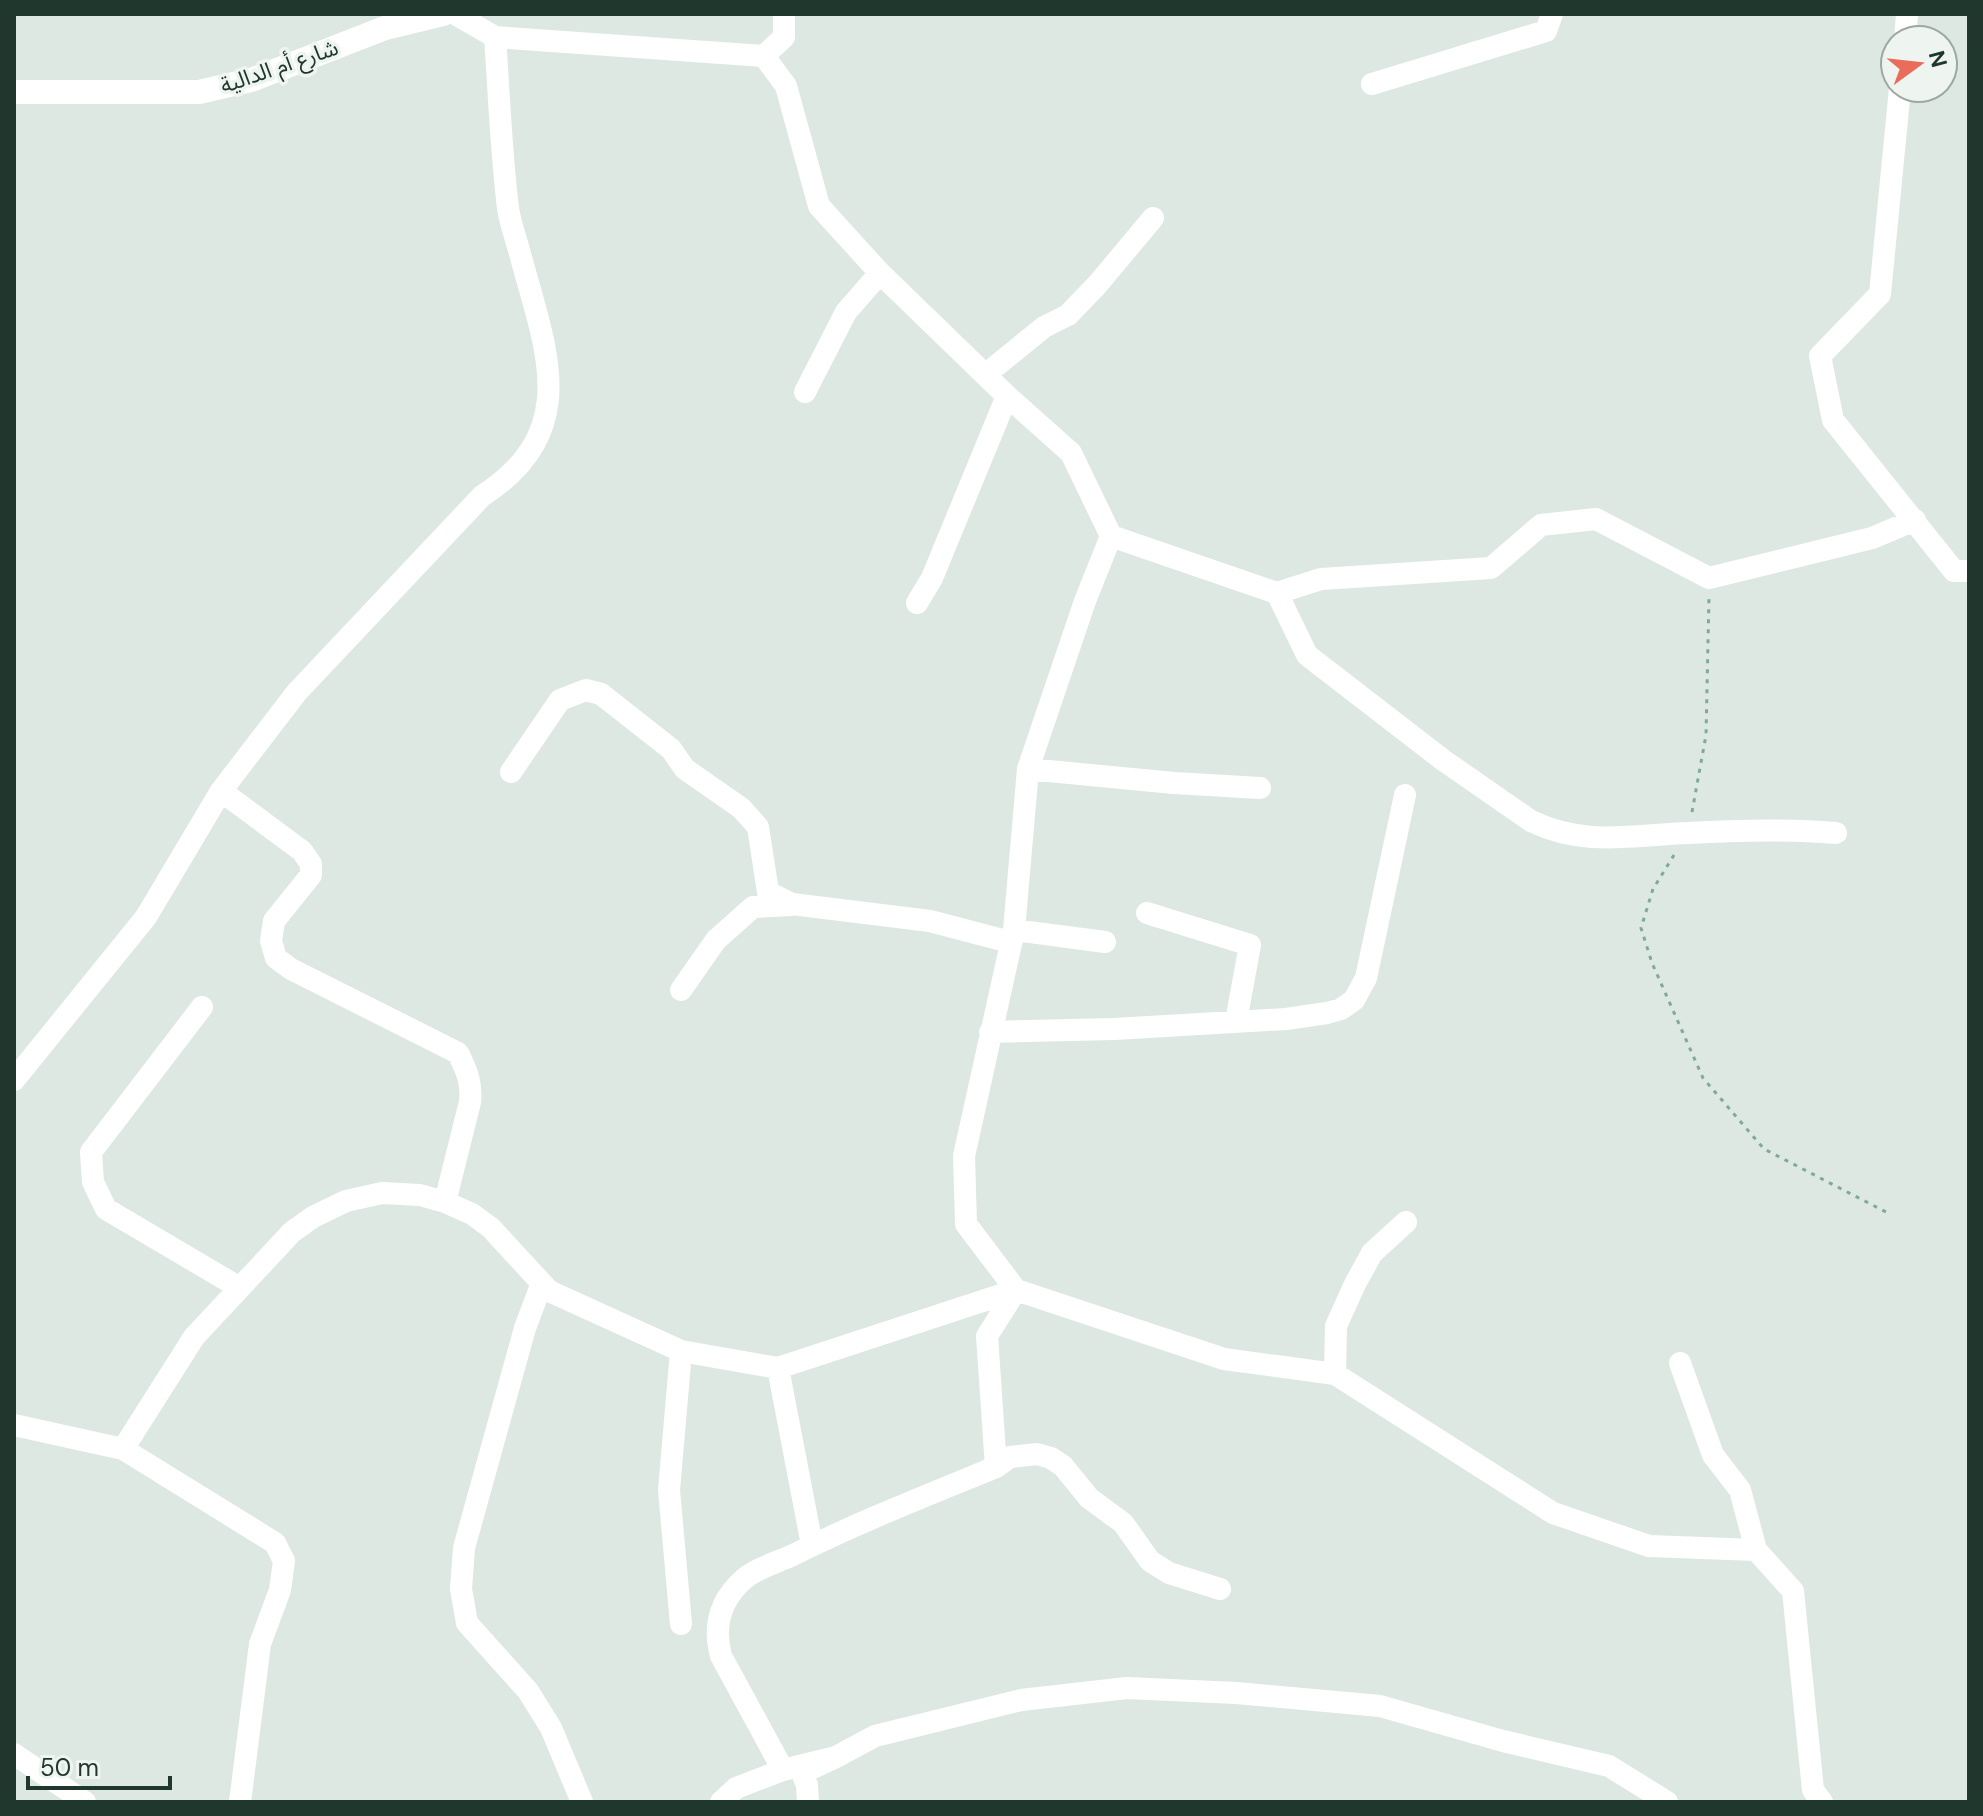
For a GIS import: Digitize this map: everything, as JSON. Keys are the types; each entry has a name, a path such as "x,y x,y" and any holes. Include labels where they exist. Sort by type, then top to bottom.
{"street":[{"name":"شارع أم الدالية","path":"14,92 199,92 251,80 385,28 443,14"},
{"path":"455,14 495,37 764,56 784,37 784,14"},
{"path":"1372,84 1546,31 1552,14"},
{"path":"14,1080 146,917 221,791 297,692 482,496 516,471 543,428 550,395 548,361 508,210 495,37"},
{"path":"764,56 786,86 819,206 880,273 1007,396 1071,453 1111,536 1277,593 1321,579 1491,568 1541,525 1596,519 1709,578 1872,538 1915,520"},
{"path":"1898,104 1880,294 1820,356 1833,420 1954,571 1969,571"},
{"path":"985,375 1044,327 1068,315 1153,218"},
{"path":"805,392 846,312 880,273"},
{"path":"917,603 932,578 1007,396"},
{"path":"1111,536 1085,601 1028,769 1012,936 964,1156 966,1224 1016,1290 1224,1359 1335,1374 1553,1513 1649,1546 1756,1550"},
{"path":"1277,593 1307,655 1443,760 1531,821 1580,838 1598,839 1794,830 1836,833"},
{"path":"511,772 560,700 586,690 601,694 671,749 685,769 741,808 758,827 768,892 792,904"},
{"path":"1028,769 1260,788"},
{"path":"221,791 302,851 311,864 311,875 274,921 271,941 276,958 291,969 458,1053 471,1085 470,1102 445,1202"},
{"path":"990,1032 1114,1029 1236,1021 1327,1013 1348,1005 1359,993 1367,976 1405,795"},
{"path":"681,990 716,940 753,907 792,904 930,921 1012,936 1105,942"},
{"path":"1147,913 1250,945 1236,1021"},
{"path":"202,1007 91,1152 93,1182 106,1209 240,1288"},
{"path":"123,1449 194,1337 292,1232 329,1208 382,1193 420,1195 472,1214 491,1228 549,1291 681,1351 778,1368 1016,1290"},
{"path":"1335,1374 1336,1326 1355,1284 1372,1253 1406,1222"},
{"path":"542,1283 525,1328 464,1548 461,1589 467,1623 528,1691 551,1728 582,1802"},
{"path":"996,1467 987,1336 1016,1290"},
{"path":"681,1351 669,1490 681,1624"},
{"path":"1680,1363 1713,1455 1740,1490 1756,1550 1793,1591 1813,1790 1822,1802"},
{"path":"778,1368 812,1545"},
{"path":"14,1425 123,1449 275,1543 284,1561 280,1590 260,1644 240,1802"},
{"path":"783,1770 721,1656 716,1628 726,1601 745,1578 812,1545 996,1467 1010,1457 1037,1454 1051,1458 1063,1466 1089,1498 1123,1523 1150,1561 1169,1573 1220,1589"},
{"path":"808,1802 807,1785 802,1773 875,1736 1021,1700 1127,1688 1236,1693 1380,1706 1503,1741 1609,1766 1667,1802"},
{"path":"14,1754 85,1802"},
{"path":"721,1802 736,1788 783,1770 836,1757"}],"path":[{"path":"1709,578 1706,735 1688,833 1653,889 1641,928 1652,963 1703,1078 1764,1149 1888,1213"}]}
